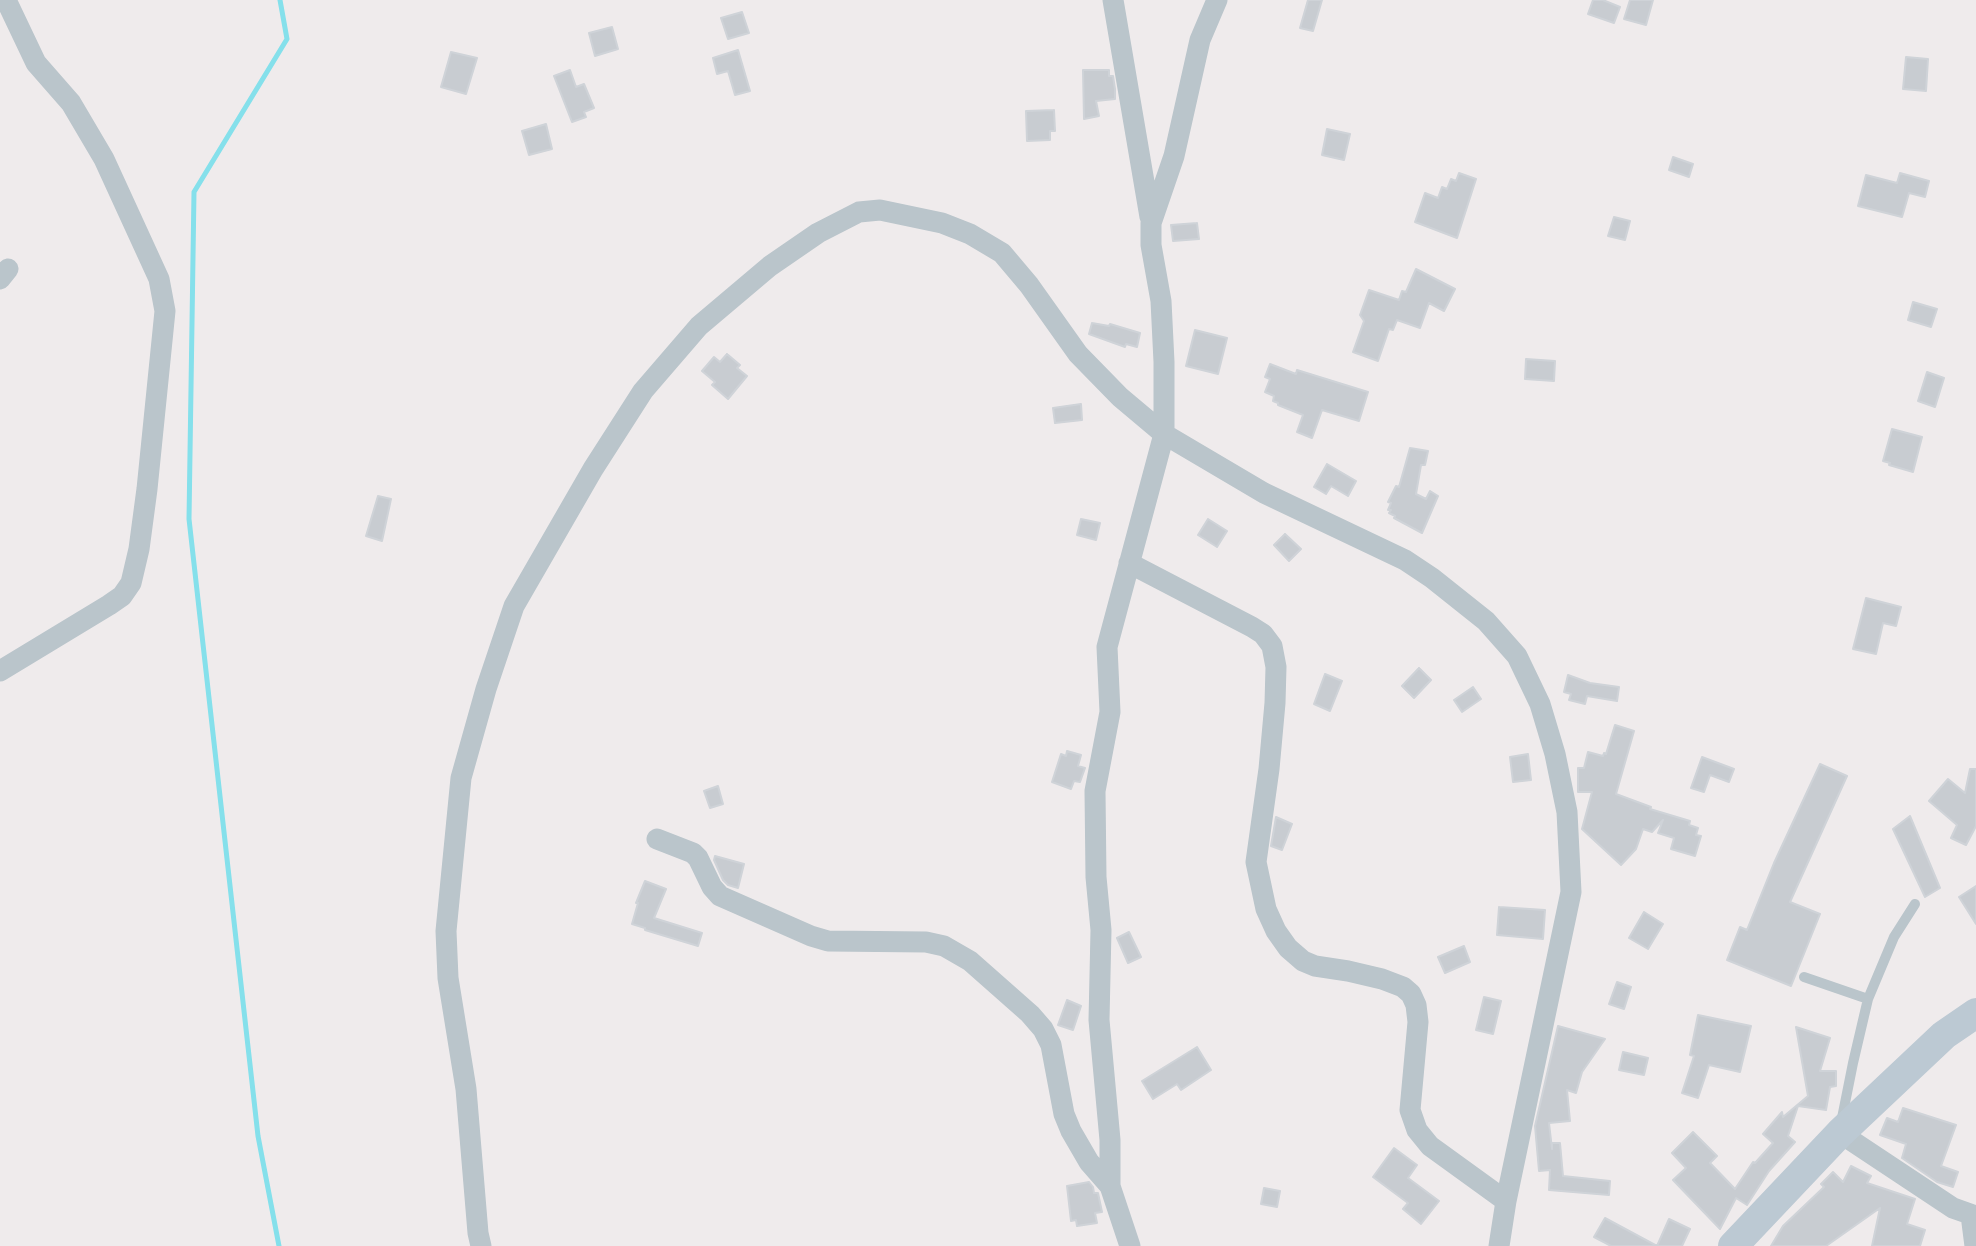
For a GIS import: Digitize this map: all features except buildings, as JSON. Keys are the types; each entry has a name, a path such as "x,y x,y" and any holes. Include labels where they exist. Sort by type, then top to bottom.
{"street":[{"path":"0,671 109,605 122,596 131,583 139,549 147,489 164,310 159,279 104,159 71,103 36,63 6,0"},
{"path":"1113,0 1151,223 1151,245 1161,301 1164,362 1164,435 1107,647 1110,712 1095,791 1096,877 1101,930 1099,1020 1109,1129 1110,1186 1130,1246"},
{"path":"1151,223 1174,156 1200,40 1217,0"},
{"path":"481,1246 466,1089 448,978 446,931 461,778 486,689 514,606 593,469 643,391 699,326 770,266 818,233 859,212 880,210 942,223 970,234 1002,253 1079,354 1120,397 1164,435 1264,493 1394,555 1432,578 1486,621 1517,656 1540,704 1555,754 1567,812 1572,892 1506,1201 1499,1246"},
{"path":"1129,563 1263,634 1272,646 1276,667 1275,703 1256,862 1266,909 1288,948 1303,961 1315,966 1382,979 1403,987 1411,994 1416,1005 1418,1022 1410,1110 1417,1130 1430,1146 1506,1201"},
{"path":"657,839 693,853 720,896 811,936 828,941 926,943 944,946 970,961 1001,987 1043,1029 1051,1045 1064,1114 1071,1131 1089,1162 1110,1186"},
{"path":"1733,1246 1840,1133 1944,1035 1976,1013"},
{"path":"1840,1133 1953,1208 1974,1216 1975,1246"}],"lane":[{"path":"1840,1133 1868,999 1894,937 1915,904"},
{"path":"1804,977 1868,999"}],"waterway":[{"path":"279,1246 258,1136 189,519 194,192 287,39 280,0"}]}
